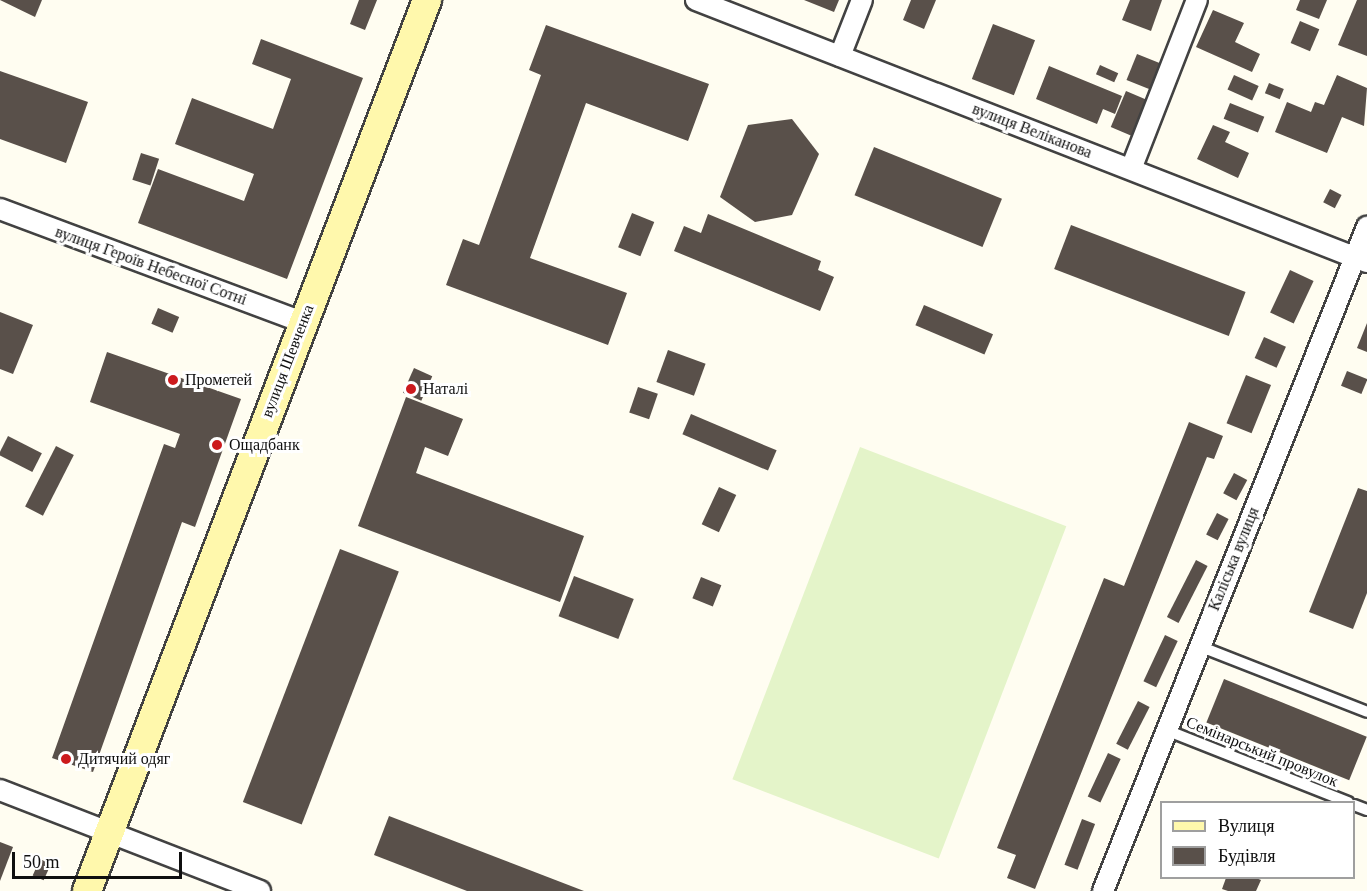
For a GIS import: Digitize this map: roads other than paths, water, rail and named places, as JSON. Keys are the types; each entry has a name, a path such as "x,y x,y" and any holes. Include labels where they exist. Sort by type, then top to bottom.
{"street":[{"name":"вулиця Шевченка","path":"87,891 426,0"},
{"name":"вулиця Веліканова","path":"696,0 1361,259"},
{"path":"840,56 862,0"},
{"path":"1131,169 1197,0"},
{"name":"вулиця Героїв Небесної Сотні","path":"0,209 303,322"},
{"name":"Каліська вулиця","path":"1103,891 1199,646 1361,259 1367,227"},
{"path":"0,790 260,891"}],"lane":[{"path":"1199,646 1367,712"},
{"name":"Семінарський провулок","path":"1166,730 1345,801"}],"place":[{"name":"Прометей","path":"173,380"},
{"name":"Наталі","path":"411,389"},
{"name":"Ощадбанк","path":"217,445"},
{"name":"Дитячий одяг","path":"66,759"}]}
